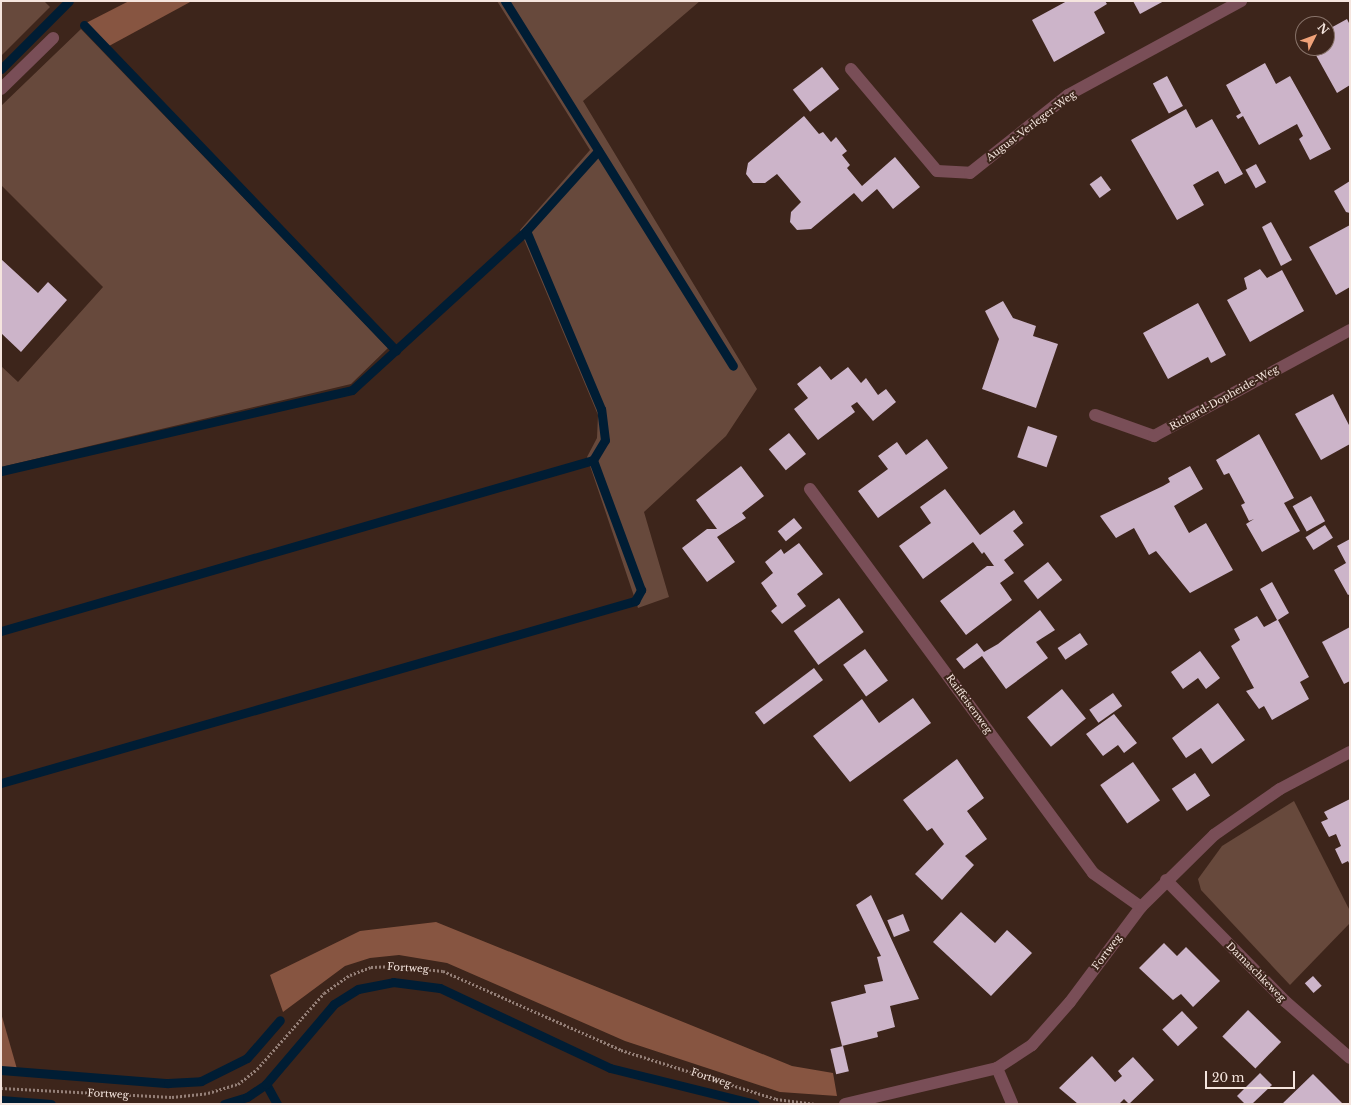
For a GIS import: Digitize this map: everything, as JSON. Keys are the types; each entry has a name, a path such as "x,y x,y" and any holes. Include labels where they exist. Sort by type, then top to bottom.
{"street":[{"name":"August-Verleger-Weg","path":"851,69 937,171 970,173 1068,95 1240,1"},
{"path":"1,89 53,38"},
{"name":"Richard-Dopheide-Weg","path":"1095,415 1154,436 1350,330"},
{"name":"Raiffeisenweg","path":"810,489 1093,873 1141,907"},
{"name":"Fortweg","path":"845,1104 997,1068 1032,1045 1070,1002 1141,907 1166,880 1220,831 1280,789 1350,752"},
{"name":"Damaschkeweg","path":"1166,880 1286,1002 1350,1058"},
{"path":"997,1068 1012,1104"}],"path":[{"name":"Fortweg","path":"1,1088 172,1097 208,1092 238,1084 257,1069 324,993 350,975 371,967 397,966 443,972 621,1050 776,1099 814,1104"}],"shaded area":[{"path":"1,1 44,1 50,7 1,56"},
{"path":"129,1 192,1 109,46 86,23"},
{"path":"497,1 700,1 583,101 757,389 726,436 644,512 669,597 638,608 587,457 597,438 598,415 520,230 590,150"},
{"path":"81,29 388,348 351,384 1,467 1,366 18,382 103,287 1,185 1,106"},
{"path":"1294,801 1350,911 1350,923 1290,985 1201,890 1198,879 1222,846"},
{"path":"436,922 792,1066 833,1073 837,1096 780,1092 625,1041 447,963 399,955 370,958 345,966 283,1012 270,975 360,931"},
{"path":"1,1013 17,1069 1,1071"}],"building":[{"path":"1067,1 1105,1 1107,4 1094,12 1105,33 1054,62 1032,20"},
{"path":"1133,1 1164,1 1140,14"},
{"path":"1347,19 1350,25 1350,85 1337,93 1316,56 1335,56 1335,26"},
{"path":"1265,63 1276,84 1290,76 1331,149 1310,160 1299,139 1303,136 1297,124 1259,145 1243,116 1238,119 1236,116 1241,113 1226,85"},
{"path":"822,67 839,89 810,112 793,90"},
{"path":"1167,76 1183,106 1169,114 1153,84"},
{"path":"1186,109 1196,128 1212,119 1243,174 1225,184 1218,171 1193,185 1204,205 1177,220 1131,140"},
{"path":"804,116 819,134 823,132 831,142 836,137 847,151 842,155 850,165 847,168 862,186 895,157 920,187 893,209 877,189 862,202 854,193 811,229 797,230 790,222 791,212 801,202 777,174 765,183 753,183 746,174 748,163"},
{"path":"1256,164 1266,182 1256,188 1246,170"},
{"path":"1101,176 1111,190 1100,198 1090,184"},
{"path":"1350,181 1350,213 1346,212 1334,191"},
{"path":"1271,222 1292,260 1281,266 1262,227"},
{"path":"1350,225 1350,287 1336,295 1309,247"},
{"path":"1,259 38,293 48,282 67,300 21,352 1,333"},
{"path":"1260,269 1267,278 1282,270 1304,311 1250,342 1227,300 1247,289 1244,278"},
{"path":"1003,301 1013,318 1036,326 1033,336 1058,344 1036,408 982,389 999,339 985,311"},
{"path":"1198,303 1226,355 1211,363 1208,357 1168,379 1143,333"},
{"path":"820,366 831,380 848,367 861,383 866,378 878,395 886,389 896,402 873,421 857,402 851,406 855,412 818,440 794,409 808,398 797,384"},
{"path":"1333,394 1350,427 1350,444 1321,460 1295,414"},
{"path":"1028,426 1057,436 1047,467 1017,457"},
{"path":"789,433 806,454 786,470 769,449"},
{"path":"1259,434 1294,498 1284,503 1300,531 1262,552 1246,524 1254,519 1249,521 1241,505 1245,503 1229,473 1224,475 1216,460"},
{"path":"927,439 948,468 878,518 858,491 888,469 878,456 897,442 906,455"},
{"path":"741,466 764,496 742,513 746,518 717,537 735,562 707,582 682,548 707,529 717,529 696,500"},
{"path":"1190,466 1203,489 1174,506 1189,533 1206,523 1233,570 1190,593 1156,551 1149,555 1134,528 1116,538 1100,516 1163,486 1170,482 1168,478"},
{"path":"945,489 980,535 1014,510 1023,523 1013,531 1024,545 1004,560 1014,573 1000,583 1012,600 966,635 940,601 987,566 994,566 984,552 982,554 973,542 923,579 899,546 931,523 920,507"},
{"path":"1311,496 1325,521 1307,532 1293,506"},
{"path":"794,518 802,528 786,541 778,531"},
{"path":"1325,525 1333,538 1313,550 1305,537"},
{"path":"1350,539 1350,594 1348,595 1334,570 1346,563 1337,546"},
{"path":"799,543 823,574 797,594 806,606 782,624 771,611 777,606 761,583 773,573 765,562 781,549 784,554"},
{"path":"1048,562 1062,580 1038,599 1024,581"},
{"path":"1272,582 1289,613 1278,620 1309,677 1300,682 1309,699 1272,720 1264,706 1259,709 1246,691 1254,688 1231,646 1240,640 1234,629 1257,616 1264,627 1277,620 1260,589"},
{"path":"839,598 864,632 818,665 794,631"},
{"path":"1040,610 1055,630 1036,642 1048,658 1006,689 982,656 964,669 956,659 977,643 984,652 998,644"},
{"path":"1350,627 1350,681 1344,684 1322,642"},
{"path":"1080,633 1088,645 1065,660 1058,648"},
{"path":"865,649 888,681 866,696 843,665"},
{"path":"1200,651 1220,678 1206,689 1198,678 1183,689 1171,672"},
{"path":"814,668 823,680 764,725 755,713"},
{"path":"1062,689 1086,719 1051,747 1027,717"},
{"path":"1113,693 1122,706 1098,723 1089,710"},
{"path":"913,698 931,723 850,782 813,736 862,699 879,723"},
{"path":"1218,703 1245,740 1212,764 1201,748 1186,758 1172,738"},
{"path":"1114,714 1137,743 1124,753 1118,745 1103,756 1086,734"},
{"path":"957,759 984,798 967,811 987,839 965,856 974,865 942,900 915,874 944,844 932,828 927,831 903,800"},
{"path":"1133,762 1160,801 1127,823 1100,785"},
{"path":"1195,773 1210,795 1187,811 1172,789"},
{"path":"1350,799 1350,865 1348,861 1342,864 1335,849 1341,846 1336,834 1329,837 1321,822 1328,819 1324,812"},
{"path":"871,895 919,999 890,1006 895,1027 877,1032 878,1037 842,1046 831,1002 866,993 864,985 883,981 877,957 881,956 856,905"},
{"path":"961,912 995,943 1007,930 1032,953 991,996 933,942"},
{"path":"903,914 910,931 894,937 887,920"},
{"path":"1164,943 1177,956 1186,947 1220,981 1193,1007 1181,994 1173,1000 1139,968"},
{"path":"1313,976 1322,986 1314,993 1305,983"},
{"path":"1248,1010 1281,1042 1255,1069 1222,1037"},
{"path":"1182,1011 1198,1028 1178,1046 1162,1029"},
{"path":"843,1046 849,1071 836,1074 830,1049"},
{"path":"1092,1056 1115,1082 1122,1076 1118,1071 1133,1057 1154,1080 1129,1104 1124,1099 1119,1104 1078,1104 1059,1088"},
{"path":"1260,1073 1272,1085 1252,1104 1245,1104 1237,1096"},
{"path":"1313,1074 1343,1104 1282,1104"}],"waterway":[{"path":"1,69 69,1"},
{"path":"505,1 733,366"},
{"path":"84,25 396,350"},
{"path":"1,471 352,390 526,231 598,151"},
{"path":"1,631 593,460 605,440 601,409 526,231"},
{"path":"1,783 635,601 641,590 593,460"},
{"path":"224,1104 247,1097 266,1084 334,1004 358,989 393,982 440,988 610,1068 755,1104"},
{"path":"1,1070 168,1083 201,1081 247,1058 280,1020"},
{"path":"266,1084 277,1104"},
{"path":"1,1100 51,1104"}]}
